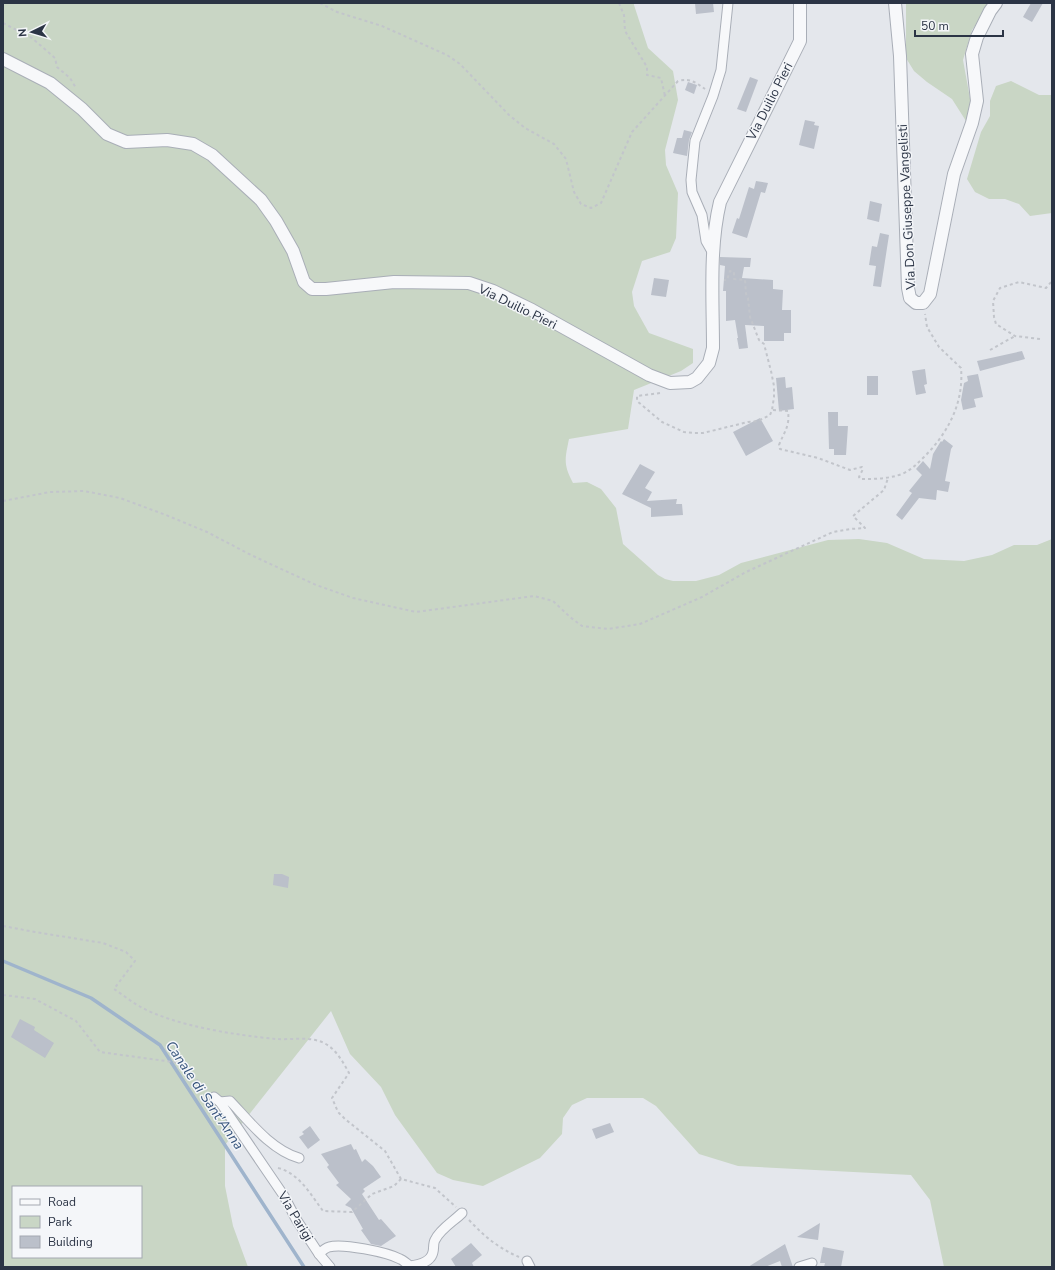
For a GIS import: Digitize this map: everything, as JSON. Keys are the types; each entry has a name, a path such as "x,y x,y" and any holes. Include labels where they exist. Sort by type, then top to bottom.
{"street":[{"path":"714,255 706,241 702,215 692,192 691,180 695,141 714,93 721,70 728,3"},
{"name":"Via Duilio Pieri","path":"3,59 50,83 82,109 107,134 126,142 168,140 192,144 212,155 265,205 276,221 292,251 304,282 312,289 394,282 469,283 493,291 649,375 670,383 690,382 697,378 709,363 713,348 714,255 717,214 720,202 800,41 800,3"},
{"name":"Via Don Giuseppe Vangelisti","path":"895,3 900,56 908,288 910,298 916,303 923,303 930,294 954,174 972,123 977,101 972,54 977,37 990,11 996,3"},
{"path":"217,1100 230,1101 261,1133 290,1155 299,1158"},
{"name":"Via Parigi","path":"217,1100 264,1165 319,1254 330,1267"},
{"path":"319,1254 327,1247 349,1247 385,1254 400,1259 410,1266 414,1266 428,1260 432,1255 435,1240 462,1213"},
{"path":"799,1267 812,1263"}],"path":[{"path":"320,3 337,12 382,26 447,55 460,64 509,116 525,128 554,144 566,159 574,192 581,204 591,208 601,203 632,132 678,81 686,79 698,83 708,91 712,84 714,93"},
{"path":"618,3 624,15 625,31 647,67 647,75 661,78 665,96"},
{"path":"3,23 32,38 55,58 57,67 70,78 79,93"},
{"path":"661,392 637,396 637,401 662,422 684,432 703,433 758,421 770,415 772,410 774,386 764,344 758,340 750,317 745,280 734,279 734,272 730,271 727,280 724,280 723,274"},
{"path":"1040,339 1015,336 996,324 993,301 1000,288 1018,282 1046,288 1052,282"},
{"path":"772,410 788,411 789,419 787,430 779,445 780,449 818,458 845,469 850,470 862,467 863,469 859,476 860,479 888,478 903,474 913,468 945,433 960,396 962,379 961,368 940,347 927,327 923,303"},
{"path":"990,350 1015,336"},
{"path":"3,501 50,492 84,491 120,498 207,532 251,555 316,585 353,598 416,612 534,596 553,601 582,626 608,628 640,624 666,613 702,597 746,572 833,532 865,528 853,516 884,490 888,478"},
{"path":"3,926 103,943 126,952 135,961 114,988 139,1006 158,1015 185,1023 234,1034 277,1039 313,1040 325,1043 339,1055 349,1073 332,1098 338,1112 344,1119 385,1151 402,1179 435,1188 481,1233 504,1251 529,1264"},
{"path":"3,995 35,999 76,1021 100,1052 180,1063 217,1100"},
{"name":"Via Parigi","path":"264,1165 285,1170 298,1179 323,1211 352,1212 372,1194 394,1186 402,1179"}],"green space":[{"path":"3,3 634,3 648,48 673,71 678,100 665,150 666,165 678,193 676,238 670,252 642,261 632,292 634,306 649,333 693,349 693,363 681,371 634,390 628,429 569,439 566,466 573,483 587,482 601,489 616,508 623,544 658,575 673,581 696,581 719,575 741,563 828,540 859,539 887,543 924,559 964,561 992,555 1014,545 1037,545 1052,539 1052,1267 944,1267 930,1200 911,1175 738,1166 699,1154 656,1106 643,1098 587,1098 572,1105 563,1118 562,1134 540,1158 483,1186 453,1180 437,1173 395,1115 381,1087 350,1054 331,1011 225,1145 225,1186 233,1226 248,1267 3,1267"},
{"path":"906,3 991,3 972,30 963,60 971,104 966,121 952,99 914,71 906,58"},
{"path":"1011,81 1039,95 1052,95 1052,213 1030,216 1019,204 1005,199 989,199 975,192 967,179 981,132 990,116 990,101 996,86"}],"building":[{"path":"695,3 713,3 714,12 696,14"},
{"path":"1031,3 1043,3 1032,22 1023,17"},
{"path":"750,77 758,80 746,112 737,109"},
{"path":"688,82 697,85 694,94 685,90"},
{"path":"805,120 815,122 814,125 819,126 814,149 799,145"},
{"path":"684,130 692,132 689,140 687,156 673,153 677,138 682,138"},
{"path":"756,181 768,183 765,193 761,192 747,238 732,233 737,218 739,219 749,187 754,189"},
{"path":"870,201 882,204 879,222 867,219"},
{"path":"880,233 889,235 881,287 873,286 876,266 869,265 872,246 877,247"},
{"path":"720,257 751,258 750,267 744,267 742,278 773,280 773,289 783,290 782,310 791,310 791,333 784,333 784,341 764,341 764,326 745,325 748,348 739,349 735,320 726,321 726,291 723,291 725,266 720,265"},
{"path":"654,278 669,280 666,297 651,295"},
{"path":"1022,351 1025,359 980,371 977,361"},
{"path":"925,369 927,384 924,385 926,393 916,395 912,371"},
{"path":"978,374 983,397 974,399 976,407 963,410 961,400 964,383 968,381 967,376"},
{"path":"867,376 878,376 878,395 867,395"},
{"path":"785,377 786,388 792,387 794,409 779,411 776,378"},
{"path":"828,412 838,412 838,426 848,426 846,455 834,455 834,449 829,449"},
{"path":"760,418 773,441 746,456 733,432"},
{"path":"944,439 953,446 951,449 945,481 950,482 948,492 937,490 936,500 919,498 902,520 896,515 912,493 909,491 922,475 916,469 923,461 930,469 933,454 941,441 942,442"},
{"path":"640,464 655,472 645,488 652,492 647,501 677,499 676,504 682,504 683,515 651,517 651,508 622,494"},
{"path":"274,874 282,874 289,877 288,888 273,885"},
{"path":"20,1019 35,1027 34,1030 54,1043 45,1058 11,1037"},
{"path":"610,1123 614,1132 596,1139 592,1129"},
{"path":"310,1126 320,1140 308,1149 299,1137 304,1134 302,1132"},
{"path":"351,1144 354,1150 356,1149 362,1162 365,1159 373,1166 381,1177 363,1189 365,1191 362,1194 379,1220 381,1219 396,1236 381,1246 371,1244 361,1230 363,1229 351,1208 345,1205 351,1199 336,1185 339,1183 327,1167 329,1165 321,1154"},
{"path":"820,1223 818,1240 797,1237"},
{"path":"471,1243 482,1255 472,1263 474,1267 456,1267 451,1259"},
{"path":"785,1244 793,1267 782,1267 780,1261 765,1267 748,1267"},
{"path":"823,1247 844,1251 841,1267 824,1267 825,1263 820,1263"}],"waterway":[{"name":"Canale di Sant'Anna","path":"3,961 91,998 160,1045 304,1267"}]}
